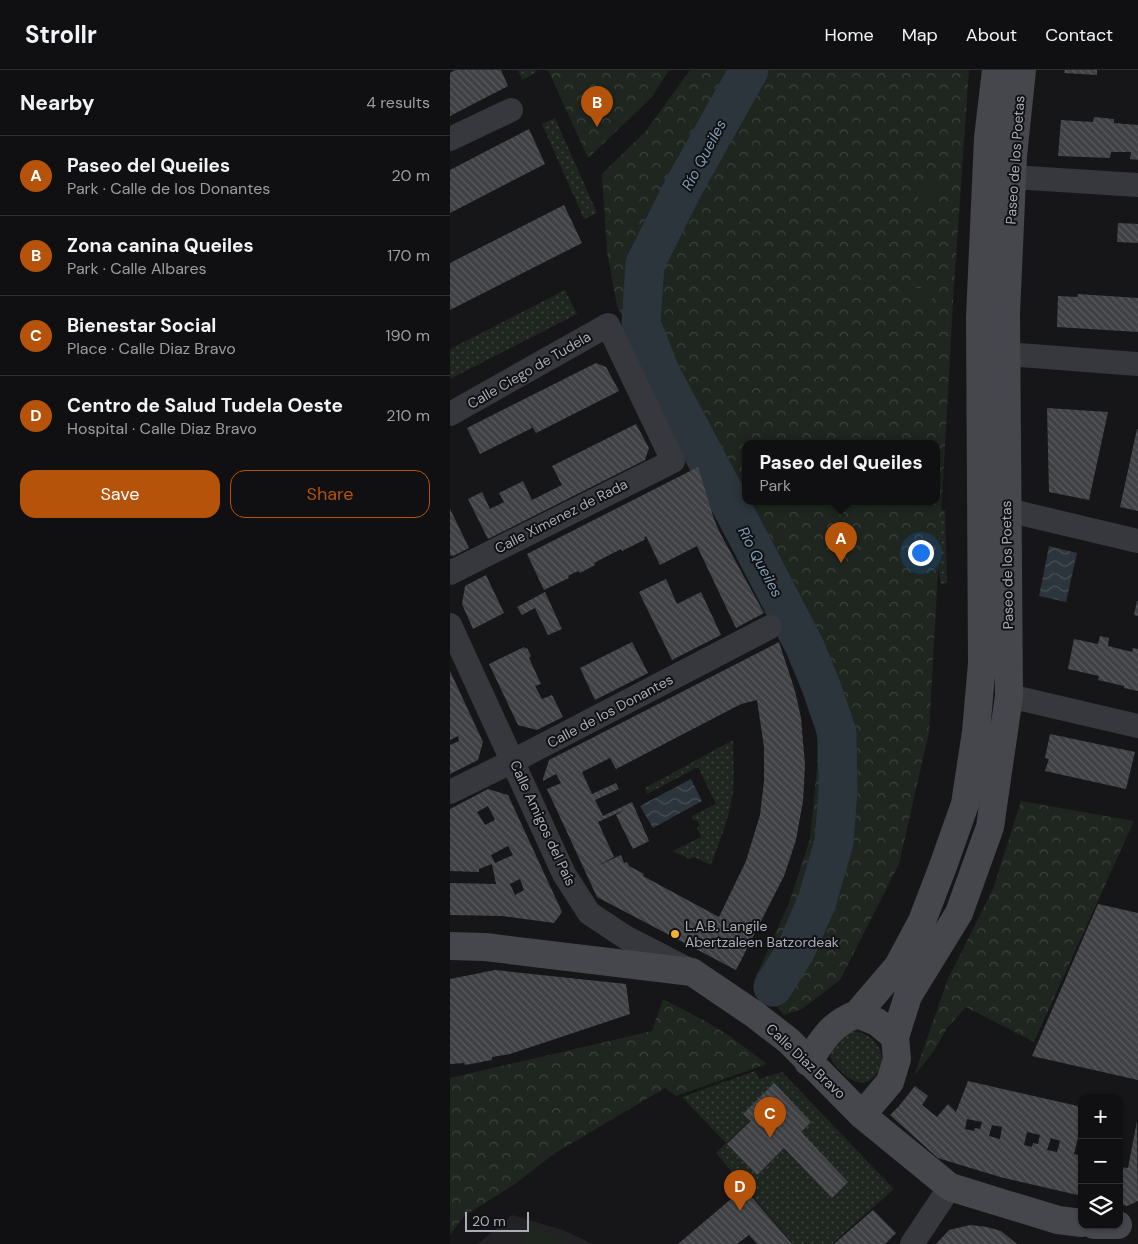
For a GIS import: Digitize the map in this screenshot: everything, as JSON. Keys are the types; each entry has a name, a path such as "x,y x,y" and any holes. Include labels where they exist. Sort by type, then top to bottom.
{"street":[{"name":"Paseo de los Poetas","path":"808,1062 824,1038 840,1021 857,1014 898,966 922,921 965,804 976,732 982,663 980,317 988,138 996,70"},
{"name":"Paseo de los Poetas","path":"862,1115 890,1082 897,1059 895,1038 908,996 959,913 990,826 1008,696 1006,314 1012,177 1022,70"},
{"path":"450,139 511,110"},
{"path":"1012,177 1138,184"},
{"name":"Calle Ciego de Tudela","path":"450,414 608,325 673,460"},
{"path":"1006,354 1138,364"},
{"name":"Calle Ximenez de Rada","path":"450,572 673,460"},
{"path":"1006,510 1138,541"},
{"name":"Calle Amigos del País","path":"450,625 564,874 589,913 625,937 692,972"},
{"name":"Calle de los Donantes","path":"450,792 770,627"},
{"path":"1008,696 1138,726"},
{"name":"Calle Diaz Bravo","path":"450,946 486,947 692,972 789,1041 862,1115 950,1187 1058,1220 1078,1222"},
{"path":"857,1014 877,1022 895,1038"},
{"path":"912,1244 950,1187"},
{"path":"1123,1225 1138,1223"}],"shaded area":[{"path":"512,1215 563,1230 593,1244 478,1244"}],"green space":[{"path":"518,70 536,70 537,72 522,80"},
{"path":"548,70 669,70 652,97 588,158"},
{"path":"690,70 969,70 954,285 929,732 899,864 840,980 802,1009 784,1015 754,981 789,903 810,839 817,767 814,706 792,645 782,625 768,609 719,517 700,460 617,306 607,252 602,174 646,131"},
{"path":"555,118 597,213 584,219 542,124"},
{"path":"918,183 938,183 937,202 918,202"},
{"path":"913,288 932,288 932,307 913,307"},
{"path":"565,290 577,314 450,379 450,349"},
{"path":"945,510 947,583 941,584 929,513"},
{"path":"733,740 734,776 732,798 726,824 711,865 694,857 690,859 673,851 701,837 697,828 700,826 697,820 693,820 692,816 716,804 698,767 647,794 645,788"},
{"path":"1021,801 1134,821 1034,1042 966,1007 947,1028 934,1051 914,1076 947,981 993,889"},
{"path":"663,999 731,1037 767,1064 676,1096 665,1088 555,1153 515,1184 464,1216 450,1235 450,1078 652,1031"},
{"path":"857,1031 876,1042 883,1063 876,1075 867,1082 862,1083 850,1079 844,1074 834,1064 830,1056 834,1045 842,1036"},
{"path":"755,1071 759,1079 782,1072 894,1189 832,1244 793,1244 716,1153 726,1143 682,1097"},
{"path":"531,1224 570,1244 521,1244"}],"water":[{"path":"1049,546 1077,553 1066,602 1039,596"},
{"path":"691,779 702,801 653,828 640,806"}],"building":[{"path":"455,70 501,70 508,86 450,116 450,73"},
{"path":"1065,70 1097,70 1097,75 1064,73"},
{"path":"1094,117 1114,119 1114,123 1138,125 1138,160 1130,159 1131,152 1111,152 1110,158 1058,156 1061,120 1093,122"},
{"path":"529,129 545,164 450,213 450,170"},
{"path":"564,205 582,243 450,310 450,263"},
{"path":"1118,223 1138,224 1138,243 1117,242"},
{"path":"1078,294 1138,298 1138,332 1057,327 1058,296 1077,297"},
{"path":"596,363 606,367 619,391 536,433 529,421 532,428 480,454 467,428"},
{"path":"1047,408 1108,412 1089,500 1049,492"},
{"path":"636,424 649,448 645,460 488,539 468,499 482,492 490,509 504,502 499,493 523,481 532,500 562,485 552,466"},
{"path":"1138,429 1138,511 1120,507"},
{"path":"698,467 720,533 764,613 736,628 697,546 660,565 646,536 644,538 646,539 622,551 621,549 594,563 595,565 580,573 578,571 568,576 569,578 544,590 527,554"},
{"path":"450,509 469,548 453,556 450,555"},
{"path":"486,575 504,613 473,629 462,604 465,586"},
{"path":"666,579 677,604 701,592 721,635 672,660 639,592"},
{"path":"545,592 562,629 548,635 535,608 522,615 517,607"},
{"path":"1138,601 1138,616 1134,615"},
{"path":"1100,636 1109,638 1108,646 1132,652 1133,648 1138,649 1138,691 1098,680 1099,676 1068,669 1074,639 1098,644"},
{"path":"632,642 648,673 595,700 580,668"},
{"path":"779,642 795,691 801,718 805,765 803,801 796,840 784,876 736,970 597,897 547,789 561,783 556,774 543,781 549,760","holes":["757,700 764,747 764,781 760,815 746,861 719,917 643,876 644,874 629,866 627,862 624,863 621,855 597,866 614,857 598,822 624,810 616,815 633,849 649,841 632,802 603,816 595,800 619,789 616,783 592,794 582,772 610,758 616,769 741,704"]},
{"path":"524,647 525,649 527,648 531,656 529,658 541,684 535,686 542,699 552,695 563,717 537,730 518,725 489,664"},
{"path":"450,671 483,742 478,760 450,774 450,745 459,741 458,736 450,740"},
{"path":"1050,734 1135,752 1126,789 1045,771 1049,759 1045,758"},
{"path":"488,789 508,795 562,912 554,923 502,916 450,915 450,883 496,884 492,864 479,869 479,872 450,871 450,809","holes":["488,806 495,820 485,825 477,812","508,846 513,855 495,863 491,855","520,879 524,890 515,895 510,884"]},
{"path":"1098,904 1138,913 1138,1080 1032,1056"},
{"path":"495,970 626,984 630,1014 510,1054 492,1057 492,1060 465,1065 464,1063 450,1064 450,979"},
{"path":"968,1081 1078,1106 1078,1138 1074,1154 1078,1155 1078,1195 1000,1177 938,1158 890,1115 915,1086 928,1096 922,1105 937,1117 948,1104 956,1112","holes":["967,1119 982,1122 980,1129 975,1128 974,1131 965,1129","992,1125 1002,1127 1000,1139 989,1136","1027,1132 1040,1135 1038,1144 1033,1143 1032,1147 1024,1145","1051,1138 1060,1141 1057,1152 1047,1150"]},
{"path":"774,1083 811,1122 801,1132 848,1182 832,1198 784,1148 757,1175 727,1144 751,1121 743,1114"},
{"path":"1137,1121 1138,1201 1127,1206 1123,1205 1123,1167 1128,1168"},
{"path":"744,1188 792,1244 757,1244 749,1235 737,1244 678,1244"},
{"path":"873,1210 896,1233 885,1244 834,1244"},
{"path":"970,1225 1001,1231 1017,1244 936,1244 949,1230"}],"waterway":[{"name":"Río Queiles","path":"749,70 683,188 645,264 641,323 661,374 805,647 837,733 838,791 834,842 817,901 796,950 773,987"}],"place":[{"name":"Zona canina Queiles","path":"597,127"},
{"name":"Paseo del Queiles","path":"841,563"},
{"name":"L.A.B. Langile Abertzaleen Batzordeak","path":"675,934"},
{"name":"Bienestar Social","path":"770,1138"},
{"name":"Centro de Salud Tudela Oeste","path":"740,1211"}]}
